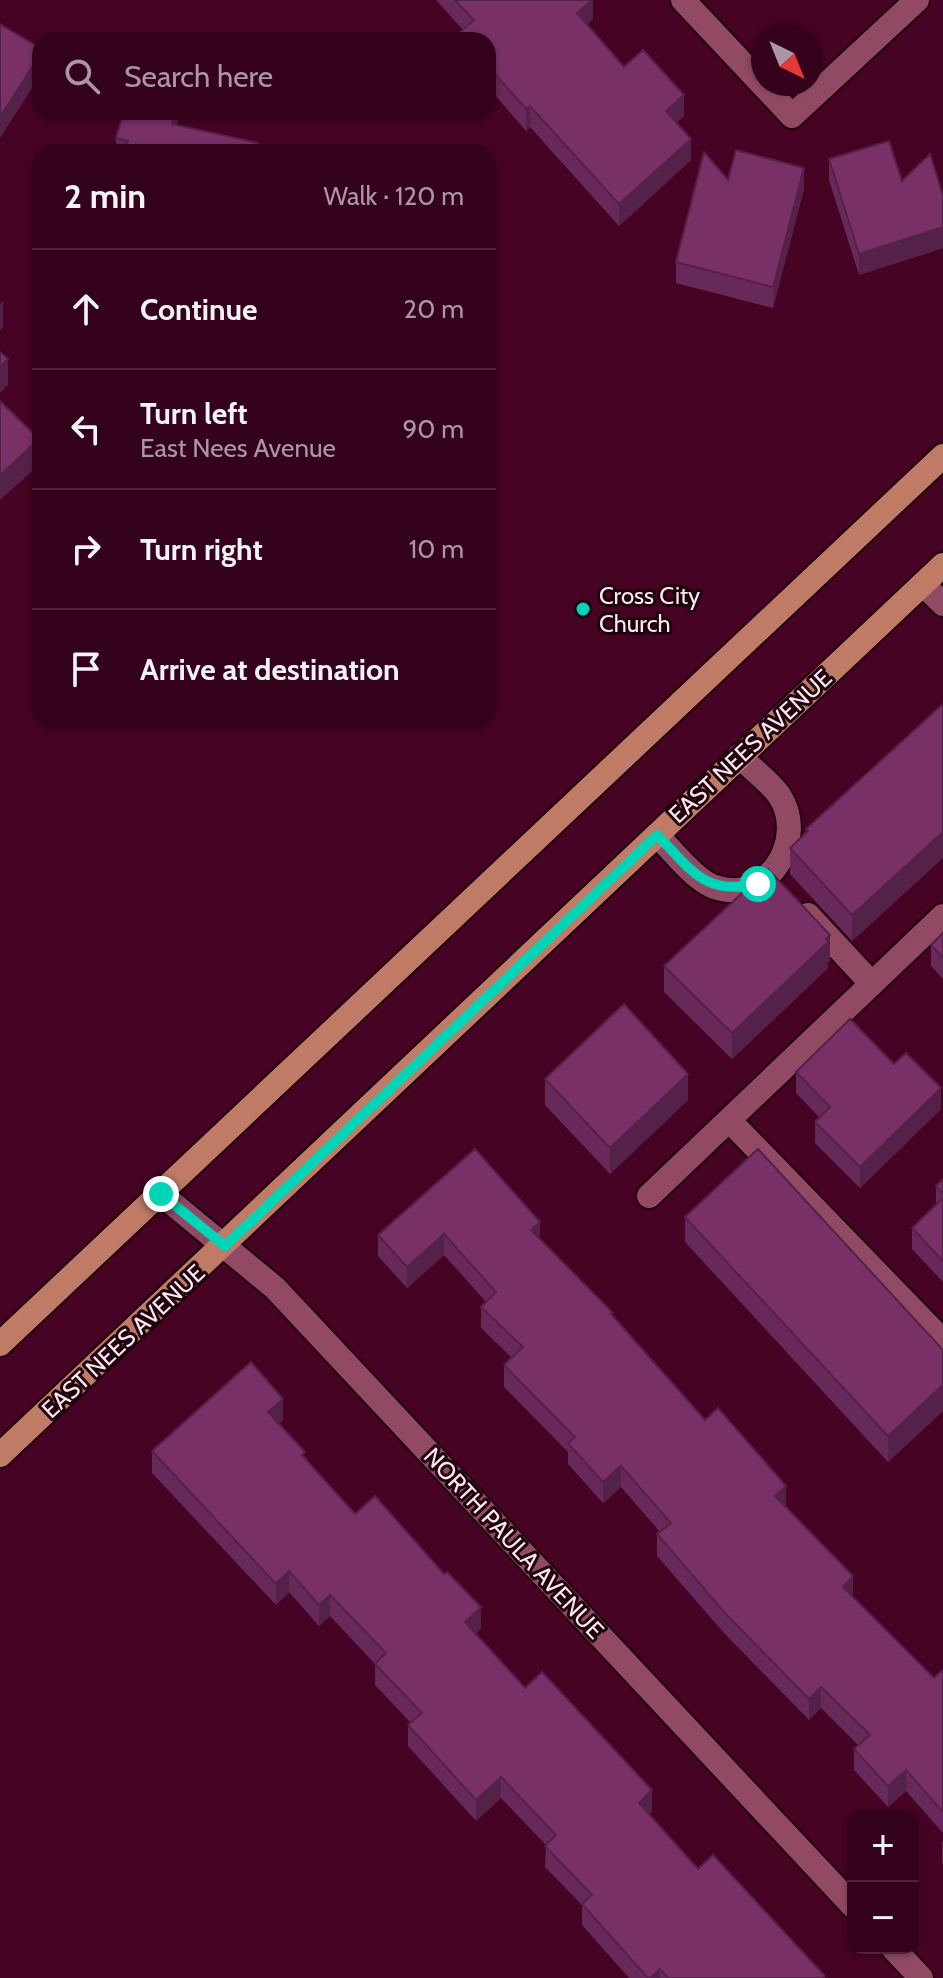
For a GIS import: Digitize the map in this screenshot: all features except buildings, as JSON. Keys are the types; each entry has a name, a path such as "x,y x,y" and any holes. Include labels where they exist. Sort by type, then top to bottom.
{"main road":[{"path":"0,1344 943,456"},
{"name":"EAST NEES AVENUE","path":"0,1455 225,1246 943,565"}],"street":[{"path":"683,0 792,116 917,0"},
{"path":"923,584 943,604"},
{"path":"739,756 780,796 790,827 783,855 784,890"},
{"path":"657,835 711,886 735,889 758,884 784,890 872,984"},
{"path":"649,1196 943,916"},
{"path":"729,1120 943,1341"},
{"name":"NORTH PAULA AVENUE","path":"161,1194 275,1288 847,1900"},
{"path":"899,1954 921,1978"}],"place":[{"name":"Cross City Church","path":"583,609"}],"route":[{"path":"161,1194 225,1246 657,835 711,886 735,889 758,884"}]}
